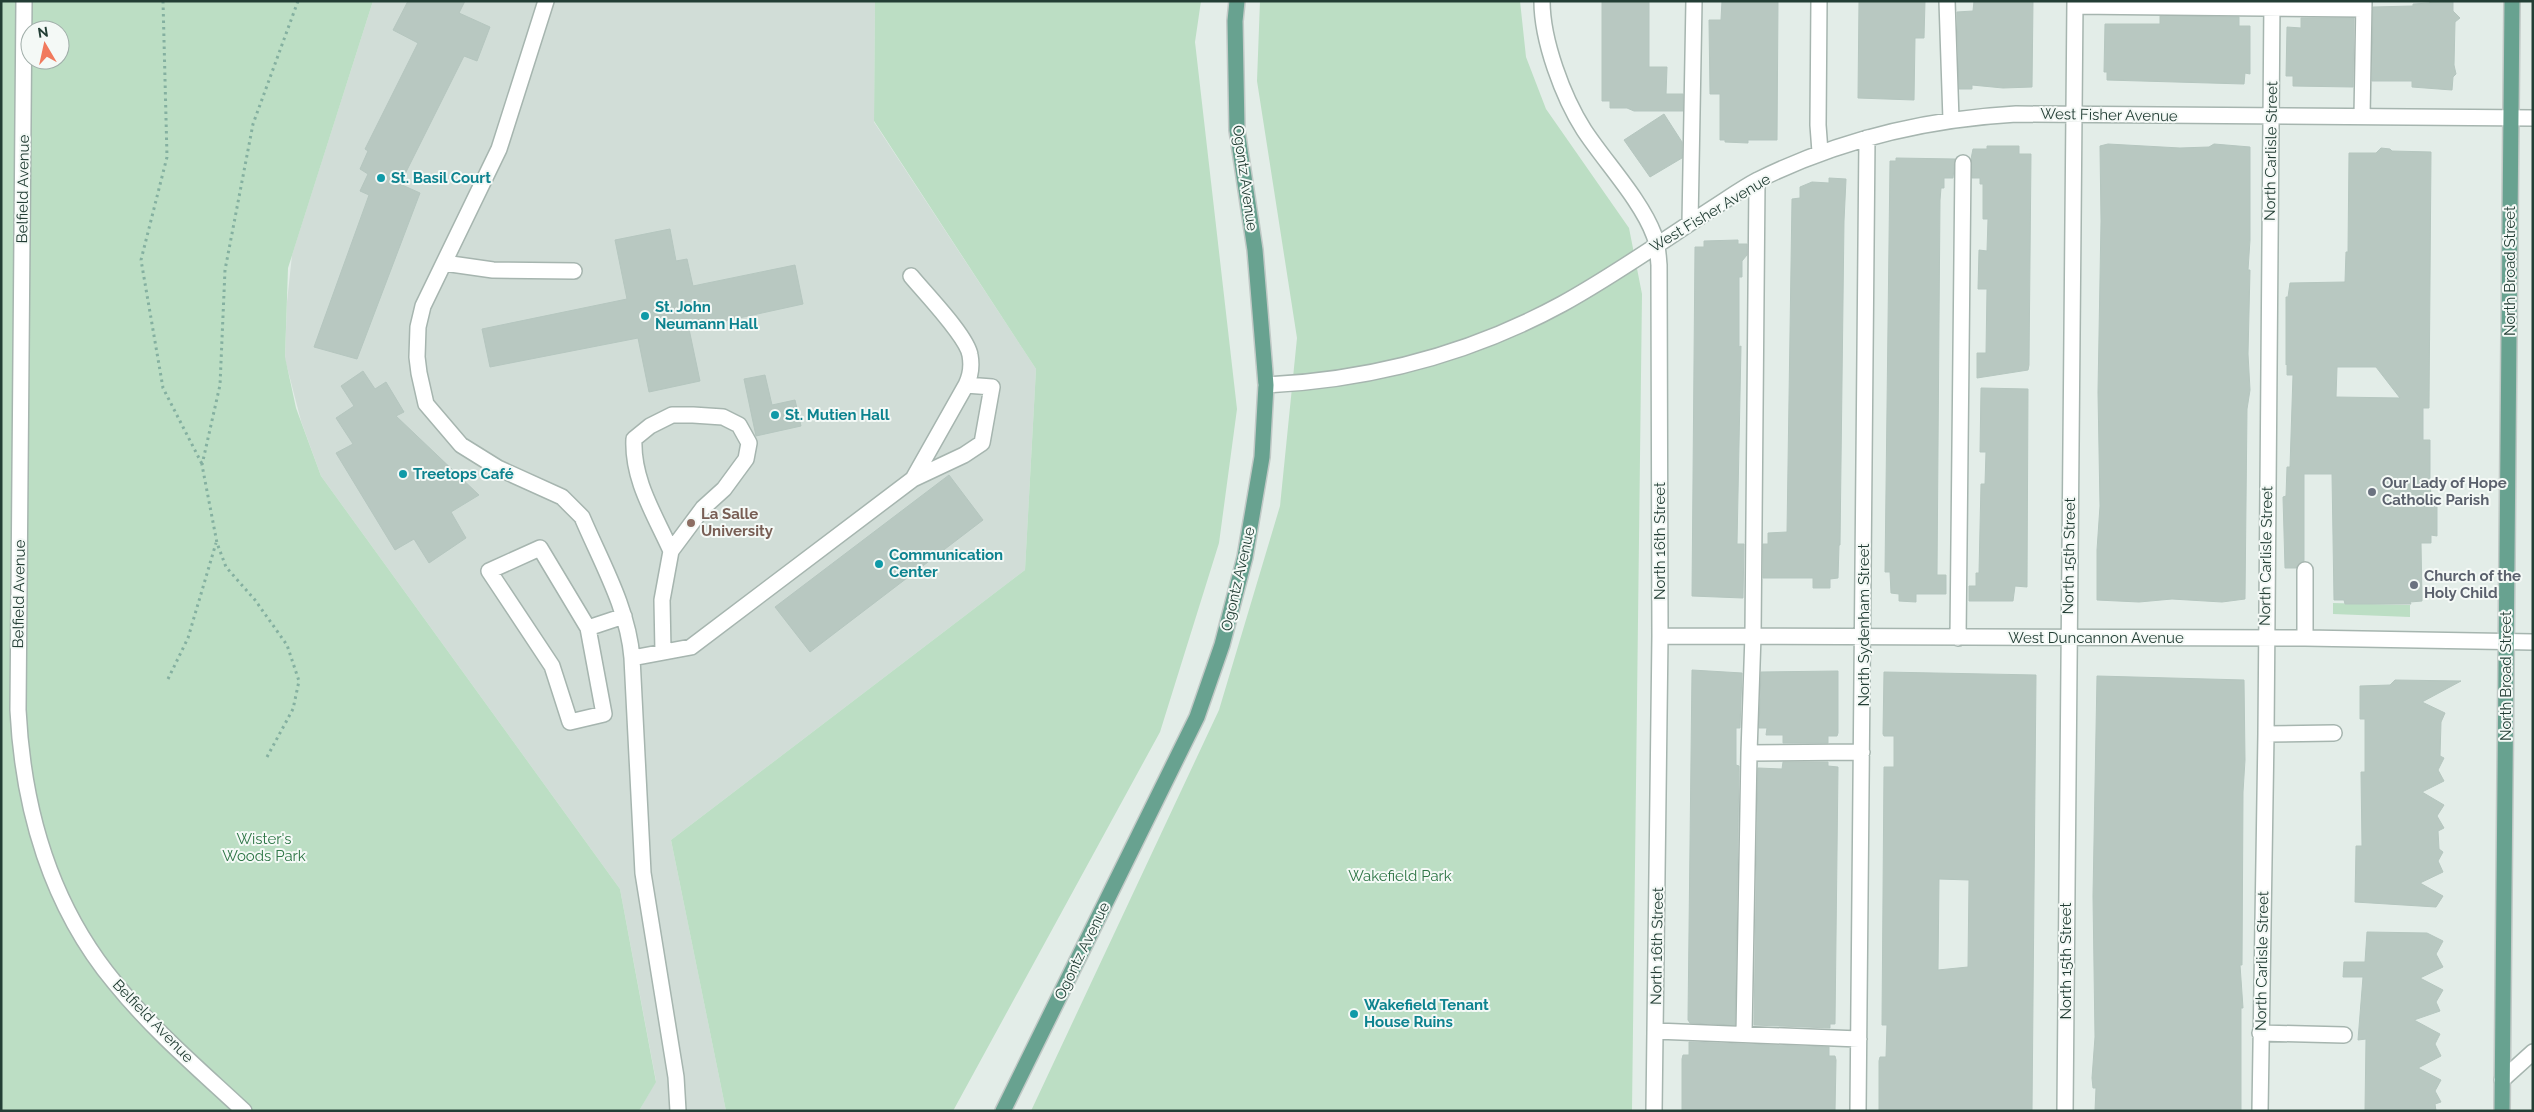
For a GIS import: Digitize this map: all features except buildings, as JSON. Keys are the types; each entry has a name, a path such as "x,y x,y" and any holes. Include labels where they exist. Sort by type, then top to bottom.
{"main road":[{"name":"Ogontz Avenue","path":"1003,1111 1197,717 1222,645 1245,556 1262,457 1266,385 1255,250 1237,130 1235,21 1237,1"},
{"name":"North Broad Street","path":"2502,1111 2512,1"}],"street":[{"name":"Belfield Avenue","path":"24,1 18,710 22,769 37,836 54,881 81,934 97,960 136,1008 244,1111"},
{"path":"546,1 499,148 423,306 418,326 419,374 426,404 461,445 498,468 562,497 572,505 582,517 624,616 630,636 632,658 643,873 676,1077 678,1111"},
{"name":"North 16th Street","path":"1542,1 1547,41 1567,96 1584,129 1646,217 1657,245 1661,284 1660,636 1654,1111"},
{"path":"1690,223 1694,1"},
{"path":"1819,1 1818,125 1820,152"},
{"path":"1947,1 1951,120"},
{"path":"2075,4 2364,5 2362,117"},
{"name":"North 15th Street","path":"2065,1111 2075,4"},
{"name":"North Carlisle Street","path":"2260,1111 2266,734 2265,638 2272,5"},
{"name":"West Fisher Avenue","path":"1266,385 1308,383 1370,373 1457,350 1561,304 1757,181 1820,152 1867,138 1951,120 2016,114 2533,118"},
{"name":"North Sydenham Street","path":"1858,1111 1864,636 1867,138"},
{"path":"1958,638 1963,163"},
{"path":"1744,1034 1753,635 1757,181"},
{"path":"444,263 493,270 574,271"},
{"path":"911,276 955,329 970,353 971,375 914,479"},
{"path":"632,658 691,647 914,479 964,455 982,443 992,387 966,386"},
{"path":"663,652 662,600 671,552 703,508 724,489 746,459 749,444 746,438 739,426 723,417 672,416 650,426 634,439 633,459 637,478 671,552"},
{"path":"540,548 588,628 604,714 570,722 552,666 489,571 540,548"},
{"path":"2305,570 2305,638"},
{"path":"588,628 624,616"},
{"name":"West Duncannon Avenue","path":"1660,636 2305,638 2533,642"},
{"path":"2266,734 2334,733"},
{"path":"1749,753 1862,752"},
{"path":"1656,1031 1860,1039"},
{"path":"2260,1033 2344,1035"},
{"path":"2502,1080 2533,1052"}],"path":[{"path":"163,1 168,157 141,260 163,388 202,465 217,543 226,566 255,600 287,645 299,681 293,709 267,757"},
{"path":"202,465 220,385 225,270 253,124 298,1"},
{"path":"168,679 188,638 217,543"}],"shaded area":[{"name":"La Salle University","path":"373,1 875,1 874,122 1036,369 1025,570 671,840 726,1111 639,1111 656,1081 620,889 321,476 301,421 285,359 287,302 292,255"}],"green space":[{"name":"Wister's Woods Park","path":"1,1 373,1 288,268 285,357 296,408 321,476 620,889 656,1082 639,1111 1,1111"},
{"path":"875,1 1201,1 1195,42 1237,409 1219,543 1160,732 953,1111 726,1111 671,840 1025,570 1036,369 874,121"},
{"name":"Wakefield Park","path":"1260,1 1520,1 1526,57 1546,109 1629,228 1642,294 1632,1111 1031,1111 1219,710 1280,506 1297,338 1257,81"},
{"path":"2333,603 2410,605 2410,617 2333,614"}],"place":[{"name":"St. Basil Court","path":"381,178"},
{"name":"St. John Neumann Hall","path":"645,316"},
{"name":"St. Mutien Hall","path":"775,415"},
{"name":"Treetops Café","path":"403,474"},
{"name":"Our Lady of Hope Catholic Parish","path":"2372,492"},
{"name":"La Salle University","path":"691,523"},
{"name":"Communication Center","path":"879,564"},
{"name":"Church of the Holy Child","path":"2414,585"},
{"name":"Wakefield Tenant House Ruins","path":"1354,1014"}]}
